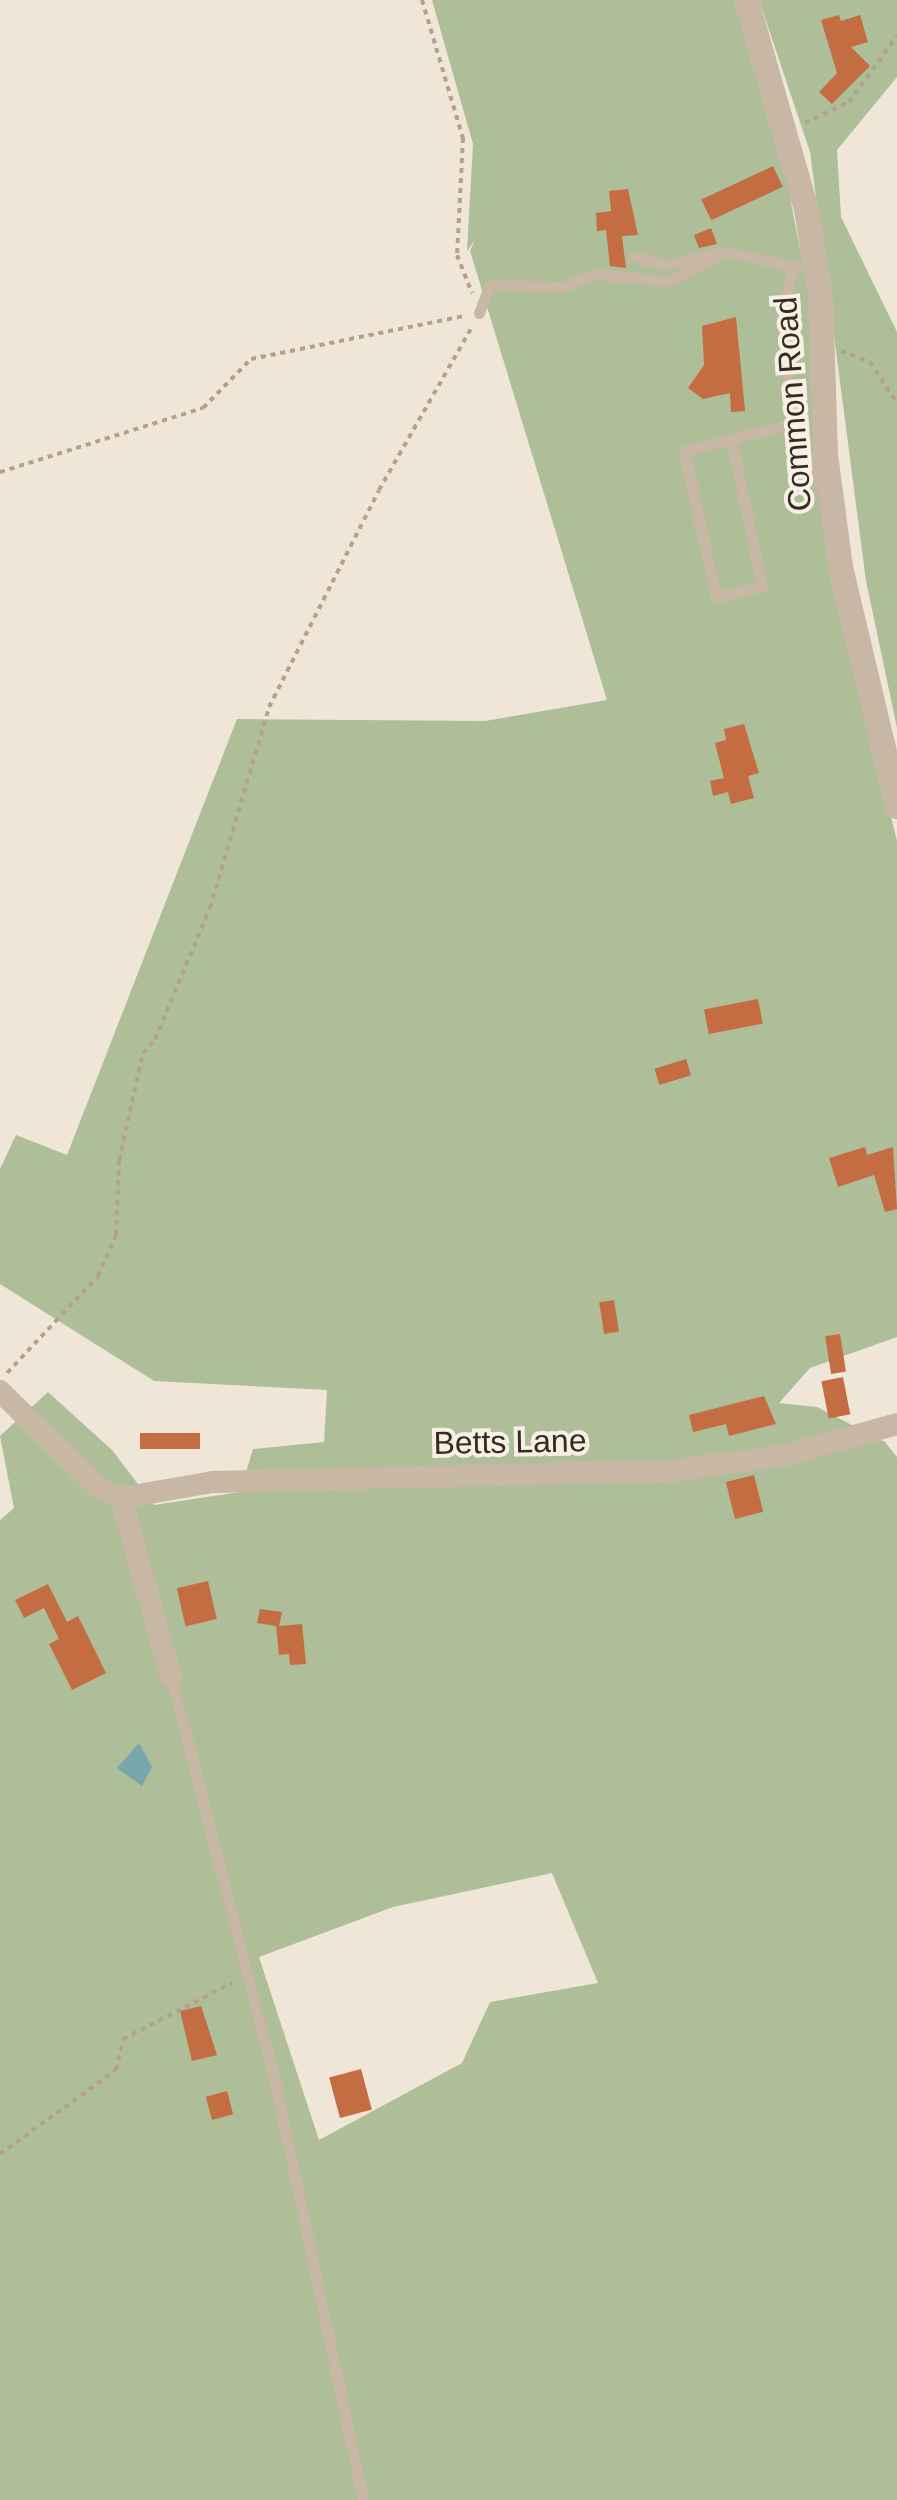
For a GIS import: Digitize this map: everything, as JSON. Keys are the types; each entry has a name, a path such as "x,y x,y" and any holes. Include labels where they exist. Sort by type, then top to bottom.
{"street":[{"name":"Common Road","path":"746,0 784,130 804,266 821,342 832,507 897,806"},
{"path":"4,1394 100,1488 121,1498 171,1676"},
{"name":"Betts Lane","path":"121,1498 213,1482 671,1470 782,1456 897,1424"}],"lane":[{"path":"479,312 490,285 563,286 594,274 669,282 709,266 724,252"},
{"path":"633,256 665,265 724,252 804,266 781,310 792,424 832,507"},
{"path":"731,440 762,586 716,597 684,451 792,424"},
{"path":"171,1676 248,1973 363,2500"}],"path":[{"path":"4,1394 8,1369 89,1292 116,1235 119,1160 142,1053 155,1039 210,908 269,706 479,312 458,255 463,138 422,0"},
{"path":"784,130 848,102 897,36"},
{"path":"0,472 204,408 251,358 479,312"},
{"path":"821,342 870,362 897,403"},
{"path":"0,2154 116,2070 123,2039 248,1973"}],"green space":[{"path":"432,0 736,0 783,162 808,289 841,615 897,841 897,1337 810,1368 779,1403 817,1407 885,1442 897,1457 897,2500 0,2500 0,1520 14,1508 0,1436 48,1392 112,1450 154,1505 240,1492 253,1449 324,1442 327,1390 154,1381 0,1284 0,1169 16,1135 67,1155 237,719 485,721 607,700 470,251 475,240 467,251 473,144","holes":["552,1873 598,1983 490,2002 462,2063 319,2140 259,1957 393,1907"]},
{"path":"759,0 897,0 897,77 837,150 841,217 897,332 897,728 866,581 810,152"}],"water":[{"path":"139,1743 152,1767 142,1786 117,1768"}],"building":[{"path":"839,15 841,21 860,15 868,42 851,47 870,66 832,104 819,92 837,73 821,20"},
{"path":"773,166 783,187 711,220 701,199"},
{"path":"628,189 638,235 622,236 626,268 610,266 606,230 597,231 596,213 611,211 609,191"},
{"path":"711,228 717,244 699,248 694,235"},
{"path":"736,317 745,411 731,412 730,393 703,399 688,388 704,365 702,326"},
{"path":"744,724 759,773 748,776 754,798 731,804 728,792 713,796 710,781 724,778 715,743 726,740 724,729"},
{"path":"758,999 763,1024 709,1034 704,1009"},
{"path":"686,1059 691,1075 659,1085 654,1069"},
{"path":"865,1147 867,1155 893,1147 897,1209 885,1212 874,1175 838,1187 829,1158"},
{"path":"614,1300 619,1332 604,1334 599,1302"},
{"path":"840,1334 846,1372 831,1374 825,1336"},
{"path":"843,1377 850,1414 829,1418 821,1381"},
{"path":"764,1396 776,1424 729,1436 726,1424 693,1432 689,1415"},
{"path":"140,1433 200,1433 200,1449 140,1449"},
{"path":"754,1475 763,1512 735,1519 726,1482"},
{"path":"208,1581 217,1619 186,1626 177,1588"},
{"path":"48,1584 67,1622 78,1616 106,1673 72,1690 49,1644 59,1639 44,1608 24,1618 15,1600"},
{"path":"260,1609 282,1612 279,1626 302,1624 306,1664 290,1665 289,1654 279,1655 276,1626 257,1623"},
{"path":"201,2006 217,2055 192,2061 180,2011"},
{"path":"361,2069 372,2110 340,2118 329,2078"},
{"path":"227,2091 233,2114 212,2120 206,2097"}]}
